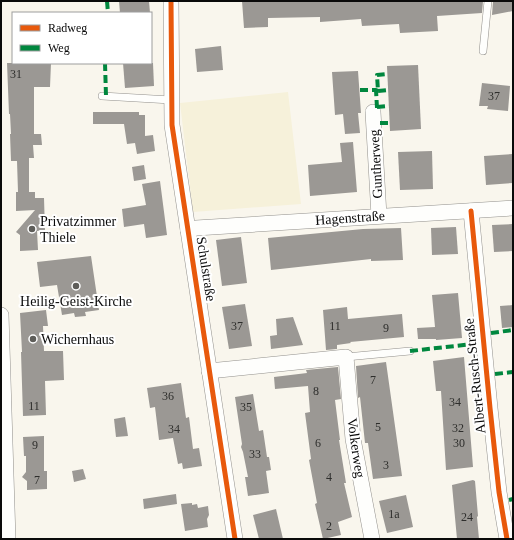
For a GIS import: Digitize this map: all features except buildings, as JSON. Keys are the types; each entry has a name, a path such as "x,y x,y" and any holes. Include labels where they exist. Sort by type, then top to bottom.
{"street":[{"name":"Schulstraße","path":"171,1 172,125 235,539"},
{"name":"Guntherweg","path":"373,112 379,216"},
{"name":"Hagenstraße","path":"188,230 513,208"},
{"name":"Albert-Rusch-Straße","path":"471,211 491,416 506,539"},
{"path":"1,315 8,539"},
{"path":"209,370 346,357"},
{"name":"Volkerweg","path":"346,357 353,439 372,539"}],"lane":[{"path":"483,51 488,1"},
{"path":"102,96 172,100"},
{"path":"346,357 410,351"}],"shaded area":[{"path":"288,92 301,204 193,212 180,103"}],"marked path":[{"path":"107,1 108,12"},
{"path":"105,64 106,96"},
{"path":"377,108 377,75 387,74"},
{"path":"360,90 376,90"},
{"path":"378,91 388,90"},
{"path":"377,107 389,106"},
{"path":"380,123 389,123"},
{"path":"491,333 513,330"},
{"path":"410,351 473,344"},
{"path":"495,374 513,372"},
{"path":"509,500 513,499"}],"cycle path":[{"path":"171,1 172,125 235,539"},
{"path":"471,211 499,492 507,539"}],"place":[{"name":"Privatzimmer Thiele","path":"32,229"},
{"name":"Heilig-Geist-Kirche","path":"76,286"},
{"name":"Wichernhaus","path":"33,339"}]}
